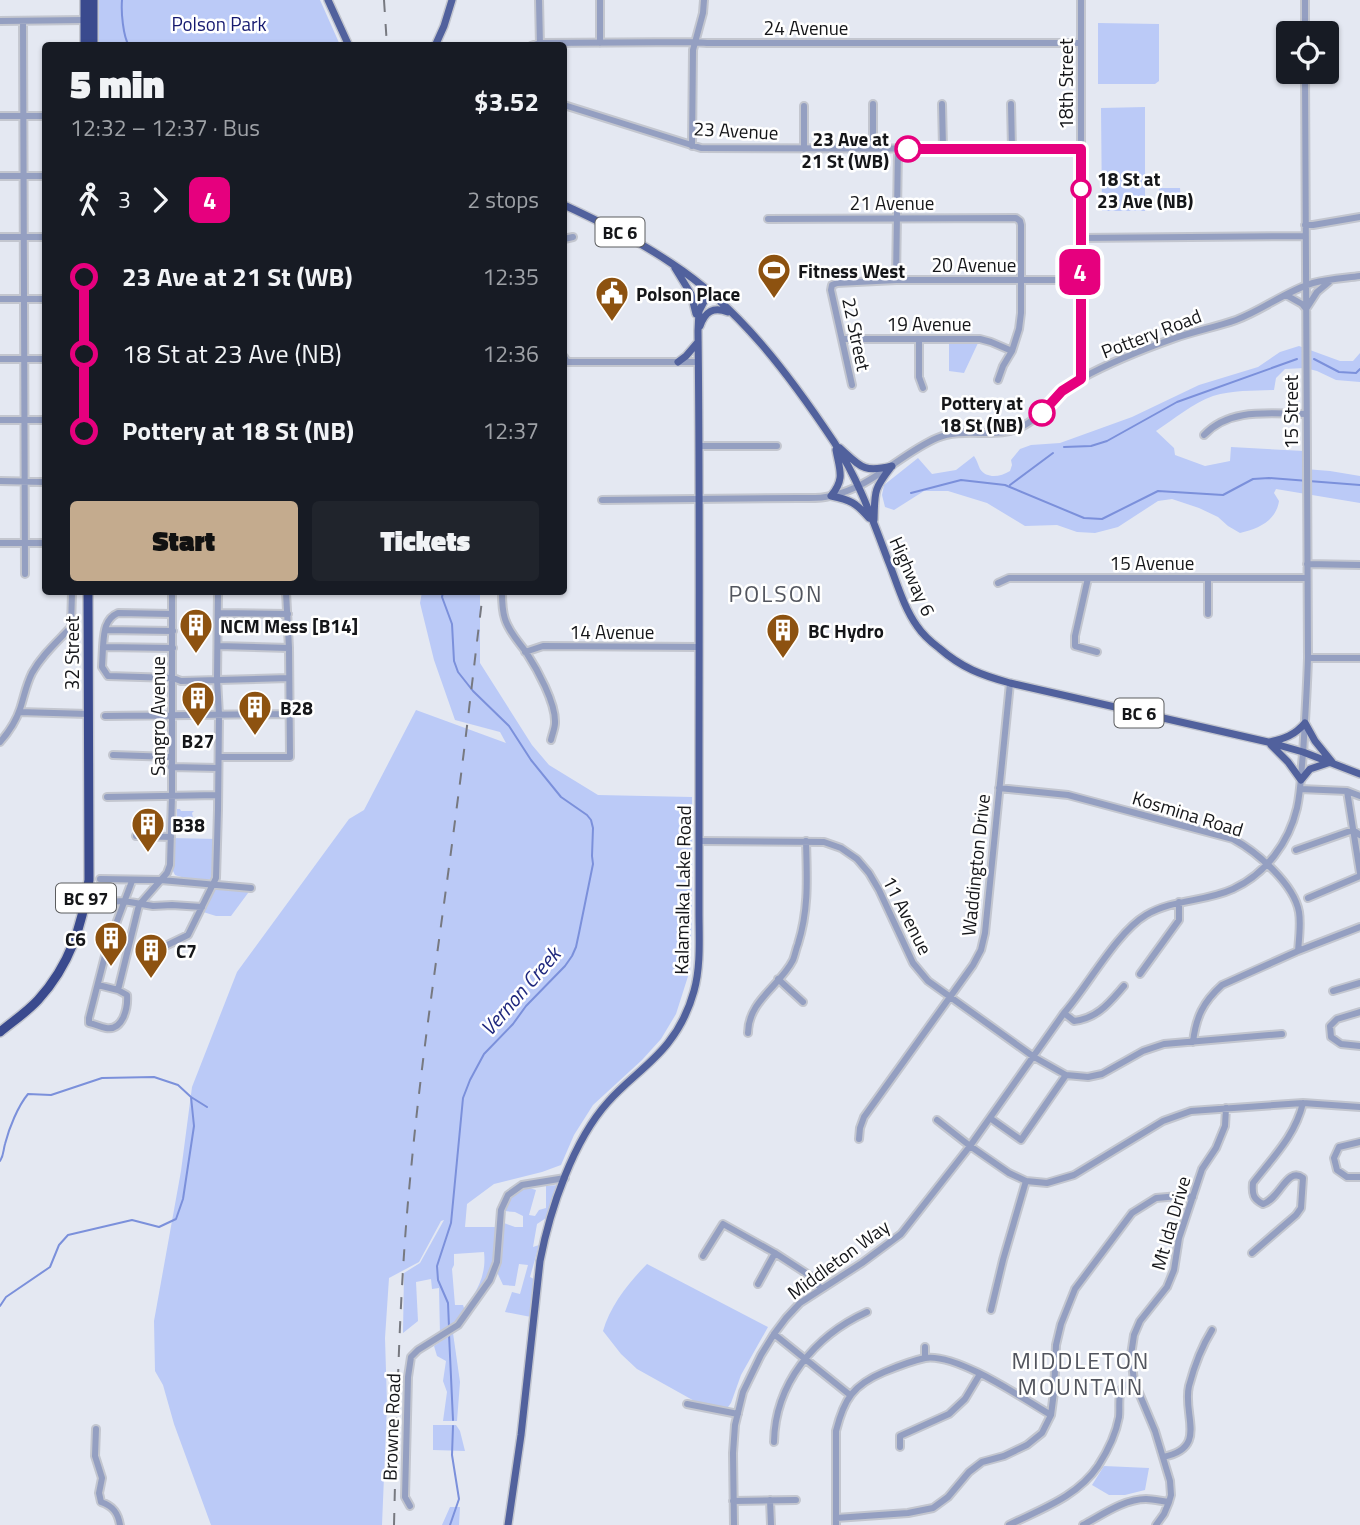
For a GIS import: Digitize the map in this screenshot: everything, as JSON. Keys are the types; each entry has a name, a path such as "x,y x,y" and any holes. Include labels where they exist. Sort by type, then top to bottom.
{"highway":[{"path":"85,0 85,42"},
{"path":"93,0 93,42"},
{"name":"32 Street","path":"88,595 88,714"},
{"name":"BC 97","path":"0,1030 12,1023 37,1000 60,972 79,932 89,880 88,714"}],"main road":[{"path":"328,0 347,42"},
{"path":"437,42 452,0"},
{"name":"Highway 6","path":"567,206 624,234 673,264 732,313 767,350 834,443 859,485 916,626 963,667 1010,683 1268,742 1360,774"},
{"path":"673,264 691,294 698,331"},
{"name":"Kalamalka Lake Road","path":"508,1525 540,1261 545,1237 565,1178 592,1121 609,1100 668,1043 683,1021 697,978 698,331 699,311 709,292"},
{"path":"698,331 709,311 721,309 732,313"},
{"path":"678,362 698,342"},
{"path":"834,443 866,469 877,470 892,466"},
{"path":"834,443 841,477 831,496 859,505 874,524"},
{"path":"874,524 875,492 892,466"},
{"path":"1306,723 1315,741 1332,763 1315,766 1301,780 1268,742 1285,738 1306,723"}],"street":[{"path":"539,0 540,42"},
{"path":"600,0 600,43"},
{"path":"692,146 693,50 704,13 704,0"},
{"name":"18th Street","path":"1081,0 1081,379"},
{"path":"1305,0 1305,21"},
{"path":"0,20 85,20"},
{"path":"23,21 25,574"},
{"name":"24 Avenue","path":"567,44 694,41 1081,43"},
{"name":"15 Street","path":"1303,752 1308,658 1305,84"},
{"path":"873,104 873,149"},
{"path":"942,104 943,149"},
{"path":"1012,104 1012,149"},
{"name":"23 Avenue","path":"567,106 701,149 1081,149"},
{"path":"804,106 804,149"},
{"path":"0,116 42,116"},
{"path":"897,280 898,149"},
{"path":"0,176 42,176"},
{"path":"1305,225 1360,217"},
{"name":"21 Avenue","path":"768,219 1016,218 1021,225 1021,280"},
{"path":"1080,238 1306,236"},
{"path":"0,237 42,237"},
{"path":"567,238 573,237"},
{"name":"Pottery Road","path":"602,500 831,496 859,485 938,438 951,434 995,434 1018,429 1042,413 1062,391 1124,358 1175,338 1255,313 1306,286 1360,275"},
{"name":"20 Avenue","path":"831,290 832,285 837,283 897,280 1080,280"},
{"path":"998,380 1017,338 1021,280"},
{"path":"1286,295 1306,309 1317,292 1331,280"},
{"name":"22 Street","path":"831,290 852,384"},
{"path":"0,299 42,299"},
{"name":"19 Avenue","path":"843,339 980,339 1012,351"},
{"path":"919,339 919,377 923,387"},
{"path":"0,359 42,359"},
{"path":"567,362 698,362"},
{"path":"1204,435 1219,422 1240,415 1306,414"},
{"path":"0,420 42,420"},
{"path":"699,446 777,446"},
{"path":"0,481 42,482"},
{"path":"0,543 42,543"},
{"path":"1307,564 1360,565"},
{"name":"15 Avenue","path":"998,583 1009,578 1307,578"},
{"path":"1088,578 1074,636 1075,646 1097,652"},
{"path":"1208,578 1208,614"},
{"path":"0,742 19,712 24,691 43,656 71,627 72,595"},
{"name":"Sangro Avenue","path":"161,880 170,866 172,595"},
{"path":"153,952 188,935 216,878 219,757 216,679 218,595"},
{"path":"219,757 290,757 286,595"},
{"path":"502,595 505,619 541,678 553,709 555,723 551,740"},
{"path":"218,613 288,614"},
{"path":"172,614 113,615 105,630 103,647 102,667 108,676 173,678 181,681 289,678"},
{"path":"105,630 173,631"},
{"path":"218,646 289,648"},
{"name":"14 Avenue","path":"526,652 543,646 699,648"},
{"path":"103,647 173,648"},
{"path":"1308,658 1360,658"},
{"name":"Waddington Drive","path":"859,1139 864,1117 974,965 981,950 985,933 1010,683"},
{"path":"19,712 88,714"},
{"path":"105,716 290,714"},
{"name":"Middleton Way","path":"734,1525 735,1425 743,1392 774,1334 800,1303 901,1234 970,1146 1064,1013 1132,926 1166,906 1232,889 1250,880 1267,865 1281,846 1297,810 1303,752"},
{"path":"113,755 172,757"},
{"path":"171,767 218,768"},
{"name":"Kosmina Road","path":"999,788 1068,795 1233,839 1248,847 1283,879 1293,895 1299,912 1298,951"},
{"path":"1300,789 1347,792 1360,796"},
{"path":"1308,898 1360,875 1347,792"},
{"path":"107,796 218,795"},
{"path":"1353,830 1360,835"},
{"path":"1296,850 1353,830"},
{"path":"136,836 171,837"},
{"name":"11 Avenue","path":"699,841 806,841 824,842 841,848 857,859 869,873 913,963 928,981 1034,1057 1066,1075"},
{"path":"748,1033 752,1012 793,960 803,928 806,908 806,841"},
{"path":"100,878 251,888"},
{"path":"118,990 139,905 161,880"},
{"path":"98,985 127,995 128,1005 119,1024 107,1029 89,1023 98,985 107,948 132,881"},
{"path":"106,902 202,907"},
{"path":"1140,974 1179,919 1179,902"},
{"path":"1193,1042 1195,1025 1202,1009 1222,985 1360,927"},
{"path":"778,979 803,1002"},
{"path":"1333,991 1360,983"},
{"path":"1064,1013 1074,1021 1086,1019 1109,1003 1124,986"},
{"path":"1360,1012 1337,1019 1330,1026 1331,1037 1341,1044 1360,1046"},
{"path":"990,1118 1021,1140 1066,1075 1088,1077 1102,1074 1143,1051 1164,1045 1282,1034"},
{"path":"1252,1253 1301,1208 1303,1178 1299,1175 1289,1177 1271,1202 1264,1204 1256,1200 1252,1193 1253,1183 1293,1132 1303,1103"},
{"path":"937,1120 1009,1173 1026,1181 1047,1183 1074,1175 1163,1121 1191,1111 1303,1103 1360,1107"},
{"name":"Mt Ida Drive","path":"1169,1502 1170,1481 1156,1431 1134,1381 1131,1354 1134,1335 1140,1321 1167,1287 1174,1270 1179,1238 1202,1169 1216,1148 1225,1126 1226,1108"},
{"path":"1360,1142 1339,1147 1334,1158 1337,1170 1347,1177 1360,1177"},
{"name":"Browne Road","path":"410,1506 405,1497 408,1377 411,1357 458,1325 490,1280 497,1262 501,1210 508,1195 522,1185 565,1178"},
{"path":"990,1310 1026,1181"},
{"path":"1051,1415 980,1374 958,1363 940,1359 925,1359 869,1378 850,1395 836,1431 836,1522 933,1508 948,1497 969,1472 982,1462 1027,1446 1042,1433 1051,1415 1056,1345 1063,1316 1074,1289 1132,1213 1156,1198 1193,1197"},
{"path":"703,1256 723,1224 812,1277 821,1289"},
{"path":"758,1284 775,1253"},
{"path":"774,1442 777,1412 788,1385 804,1358 823,1339 866,1312"},
{"path":"1163,1457 1181,1451 1189,1442 1189,1387 1212,1330"},
{"path":"774,1334 850,1395"},
{"path":"925,1347 925,1359"},
{"path":"900,1447 900,1436 949,1414 965,1399 980,1374"},
{"path":"1009,1525 1064,1498 1081,1486 1097,1468 1119,1419 1120,1392 1134,1381"},
{"path":"687,1404 738,1414"},
{"path":"96,1429 95,1456 102,1478 99,1493 101,1502 117,1513 120,1525"},
{"path":"1083,1525 1133,1501 1146,1499 1169,1502 1156,1525"},
{"path":"770,1500 771,1525"},
{"path":"733,1501 796,1500"}],"green space":[{"name":"Polson Park","path":"99,0 320,0 339,42 98,42"},
{"path":"1098,23 1159,24 1159,81 1155,84 1098,84"},
{"path":"1145,107 1145,211 1102,211 1101,108"},
{"path":"1159,188 1180,188 1181,201 1159,202"},
{"path":"949,342 978,343 964,373 949,371"},
{"path":"1299,346 1340,361 1353,361 1360,353 1360,382 1336,380 1305,368 1285,369 1276,378 1274,390 1213,396 1191,407 1156,431 1174,448 1175,455 1205,466 1230,461 1231,447 1304,451 1305,469 1360,476 1360,503 1276,489 1274,493 1279,501 1270,519 1240,533 1218,517 1172,499 1158,501 1118,527 1095,533 1077,532 1057,525 1025,526 987,503 948,491 924,491 894,510 885,507 882,495 884,485 918,458 932,474 956,470 974,456 983,472 990,476 1002,475 1010,471 1011,460 1020,449 1031,445 1060,443 1132,417 1199,385 1258,367 1280,352"},
{"path":"421,595 480,595 480,663 532,745 549,765 598,795 692,797 690,970 676,1014 661,1039 593,1105 574,1135 561,1165 494,1184 467,1204 465,1227 497,1227 494,1261 488,1279 474,1300 472,1298 483,1271 484,1252 454,1254 452,1269 455,1305 463,1305 465,1311 455,1325 440,1335 439,1288 432,1289 431,1279 416,1282 418,1321 403,1333 404,1273 420,1263 444,1220 419,1262 389,1278 385,1338 387,1404 382,1525 211,1525 174,1424 163,1385 155,1371 154,1321 181,1171 192,1087 237,972 349,819 364,810 416,710 506,743 500,732 455,720 434,660 420,603"},
{"path":"177,809 194,811 194,822 177,823"},
{"path":"171,838 217,839 216,875 202,880 175,875 170,865"},
{"path":"212,884 251,889 231,916 216,916 200,911"},
{"path":"558,1185 546,1218 537,1224 533,1247 539,1245 530,1277 534,1279 531,1317 505,1312 512,1292 520,1294 528,1265 519,1264 515,1286 503,1285 496,1270 501,1259 504,1223 523,1227 523,1216 503,1211 509,1196 523,1186 536,1190 529,1215 535,1216 539,1210 546,1208 546,1186"},
{"path":"647,1264 768,1327 741,1375 728,1407 698,1403 637,1369 603,1331 621,1295"},
{"path":"453,1333 460,1382 457,1421 443,1421 447,1392 443,1381 446,1361 437,1356 434,1346"},
{"path":"433,1425 456,1425 465,1451 433,1450"},
{"path":"1104,1466 1149,1468 1145,1490 1125,1495 1109,1495 1092,1485"},
{"path":"450,1507 460,1507 459,1525 442,1525"}],"waterway":[{"name":"Vernon Creek","path":"122,0 127,42"},
{"path":"1064,447 1091,446 1107,441 1177,402 1297,359"},
{"path":"1314,359 1339,372 1356,373 1360,369"},
{"path":"1010,485 1053,453"},
{"path":"911,493 961,480 1005,485 1084,518 1102,519 1158,491 1223,495 1253,479 1269,478 1360,485"},
{"name":"Vernon Creek","path":"442,595 452,624 454,661 458,672 473,691 509,726 531,760 561,797 587,815 593,828 593,864 572,956 484,1054 463,1098 451,1223 437,1266 438,1280 448,1303 449,1327"},
{"path":"0,1161 11,1124 28,1094 51,1095 102,1078 154,1077 178,1085 207,1107"},
{"path":"0,1306 6,1297 50,1267 59,1245 68,1235 132,1220 159,1227 176,1219 183,1199 194,1126 191,1097"},
{"name":"Vernon Creek","path":"449,1334 453,1420"},
{"name":"Vernon Creek","path":"450,1525 459,1499 452,1455 453,1426"}],"railway":[{"path":"384,0 387,42"},
{"path":"394,1525 401,1303 415,1125 483,595"}],"bus line":[{"name":"4","path":"908,149 1081,149 1081,379 1062,391 1042,413"}],"place":[{"name":"23 Ave at 21 St (WB)","path":"908,149"},
{"name":"18 St at 23 Ave (NB)","path":"1081,189"},
{"name":"Fitness West","path":"774,300"},
{"name":"Polson Place","path":"612,323"},
{"name":"Pottery at 18 St (NB)","path":"1042,413"},
{"name":"NCM Mess [B14]","path":"196,655"},
{"name":"BC Hydro","path":"783,660"},
{"name":"B27","path":"198,728"},
{"name":"B28","path":"255,737"},
{"name":"B38","path":"148,854"},
{"name":"C6","path":"111,968"},
{"name":"C7","path":"151,980"}],"district":[{"name":"POLSON","path":"776,593"},
{"name":"MIDDLETON MOUNTAIN","path":"1081,1373"}]}
